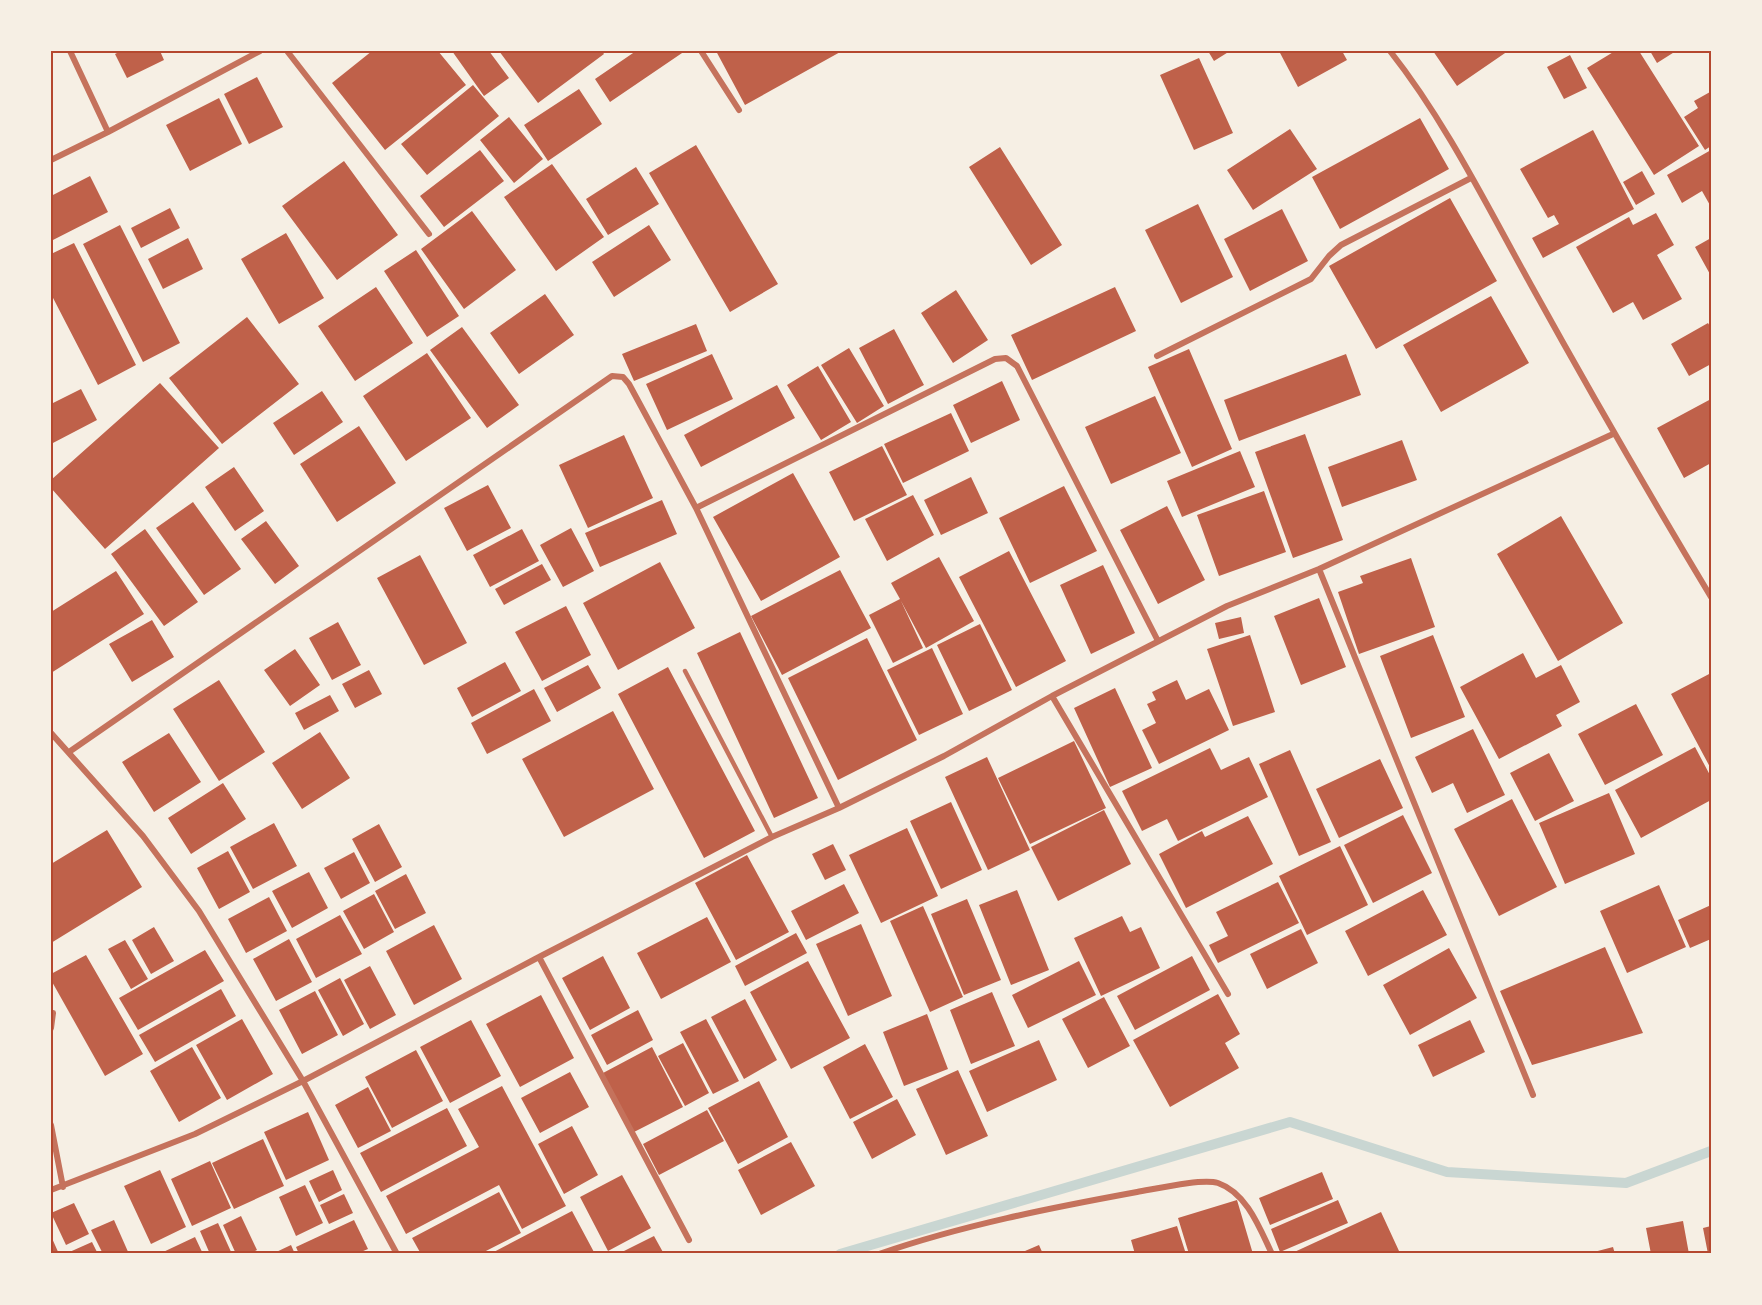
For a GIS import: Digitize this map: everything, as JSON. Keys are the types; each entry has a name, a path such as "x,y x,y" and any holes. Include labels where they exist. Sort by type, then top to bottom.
{"street":[{"path":"70,51 108,132"},
{"path":"51,160 260,51"},
{"path":"287,51 429,234"},
{"path":"701,51 739,110"},
{"path":"1390,51 1415,83 1471,178 1614,434 1711,597"},
{"path":"1157,356 1236,315 1305,283 1341,245 1471,178"},
{"path":"696,508 995,360 1006,358 1017,366 1158,641"},
{"path":"69,752 612,376 623,377 629,384 696,508 839,808"},
{"path":"51,1190 195,1134 303,1081 772,837 839,808 944,756 1052,696 1227,606 1318,569 1614,434"},
{"path":"1318,569 1533,1095"},
{"path":"1052,696 1228,994"},
{"path":"51,733 144,836 199,911 303,1081 396,1254"},
{"path":"539,957 689,1240"},
{"path":"51,1028 53,1012"},
{"path":"51,1125 63,1187"},
{"path":"879,1254 910,1243 1000,1219 1184,1183 1217,1183 1241,1199 1258,1224 1272,1254"}],"lane":[{"path":"685,671 772,837"}],"building":[{"path":"121,51 160,51 164,60 127,78 115,54"},
{"path":"372,51 438,51 466,85 385,150 332,83"},
{"path":"452,51 489,51 509,78 484,96"},
{"path":"499,51 602,51 604,54 538,103"},
{"path":"636,51 685,51 610,102 595,79"},
{"path":"716,51 842,51 745,105"},
{"path":"1208,51 1230,51 1214,61"},
{"path":"1279,51 1342,51 1347,60 1298,87"},
{"path":"1433,51 1508,51 1457,86"},
{"path":"1615,51 1639,51 1699,146 1654,175 1587,68"},
{"path":"1650,51 1676,51 1657,63"},
{"path":"1570,55 1587,88 1564,99 1547,67"},
{"path":"1199,58 1233,133 1194,150 1160,75"},
{"path":"257,77 283,127 249,144 224,94"},
{"path":"473,85 499,116 427,175 401,144"},
{"path":"579,89 602,124 548,161 524,125"},
{"path":"1710,92 1711,146 1705,150 1684,117 1698,108 1694,101"},
{"path":"219,98 242,144 190,171 166,125"},
{"path":"509,117 543,159 514,183 480,140"},
{"path":"1420,118 1449,169 1340,229 1312,177"},
{"path":"1290,129 1317,169 1253,210 1227,170"},
{"path":"1593,130 1634,209 1543,258 1532,238 1559,224 1554,215 1548,218 1520,169"},
{"path":"696,145 778,284 730,312 649,173"},
{"path":"1000,147 1062,245 1031,265 969,167"},
{"path":"480,150 504,181 444,227 420,196"},
{"path":"1711,150 1711,207 1702,191 1682,203 1667,175"},
{"path":"344,161 398,235 337,280 282,206"},
{"path":"552,164 604,237 556,271 504,197"},
{"path":"636,167 659,204 608,235 586,199"},
{"path":"1642,171 1655,194 1636,205 1623,182"},
{"path":"90,176 108,212 51,241 51,196"},
{"path":"1450,198 1497,281 1376,349 1329,266"},
{"path":"1198,204 1233,277 1181,303 1145,230"},
{"path":"170,208 180,228 141,248 131,228"},
{"path":"1282,209 1308,261 1250,291 1224,239"},
{"path":"472,211 516,270 464,309 421,249"},
{"path":"1656,213 1674,245 1657,255 1682,299 1643,320 1633,302 1613,313 1576,247 1629,217 1633,225"},
{"path":"120,225 180,343 143,362 83,244"},
{"path":"649,225 671,260 614,297 592,262"},
{"path":"286,233 324,298 279,324 241,259"},
{"path":"188,238 203,269 163,289 148,259"},
{"path":"1711,238 1711,276 1695,247"},
{"path":"74,243 136,365 98,385 51,294 51,254"},
{"path":"416,250 459,316 427,337 384,271"},
{"path":"376,287 413,343 355,381 318,326"},
{"path":"1115,287 1136,331 1032,380 1011,335"},
{"path":"956,290 988,340 953,363 921,313"},
{"path":"545,294 574,335 519,374 490,333"},
{"path":"1491,296 1529,363 1441,412 1403,345"},
{"path":"247,317 299,384 222,444 169,378"},
{"path":"1708,323 1711,328 1711,364 1689,376 1671,344"},
{"path":"696,324 707,351 634,381 622,354"},
{"path":"462,327 519,405 487,428 430,350"},
{"path":"894,329 924,385 888,404 859,348"},
{"path":"849,348 884,406 857,423 821,365"},
{"path":"1189,349 1232,449 1192,467 1148,367"},
{"path":"427,353 471,418 406,461 363,396"},
{"path":"712,354 733,399 667,430 646,384"},
{"path":"1346,354 1361,395 1239,441 1224,400"},
{"path":"818,366 851,422 821,440 787,385"},
{"path":"1002,381 1020,420 971,443 953,405"},
{"path":"160,383 219,448 105,549 51,488 51,480"},
{"path":"777,385 795,418 701,467 684,435"},
{"path":"81,389 97,420 51,444 51,404"},
{"path":"322,391 343,422 294,455 273,423"},
{"path":"1155,396 1181,453 1111,484 1085,427"},
{"path":"1711,399 1711,463 1684,478 1657,428"},
{"path":"951,413 969,451 903,483 884,444"},
{"path":"359,426 396,483 337,522 300,464"},
{"path":"1305,434 1343,540 1293,558 1255,452"},
{"path":"624,435 653,498 588,528 559,465"},
{"path":"1402,440 1417,480 1342,507 1328,467"},
{"path":"882,446 907,495 854,521 829,472"},
{"path":"1240,451 1255,487 1182,517 1167,481"},
{"path":"234,467 264,511 235,531 205,487"},
{"path":"793,473 840,557 761,601 713,517"},
{"path":"971,477 988,513 941,535 924,500"},
{"path":"488,485 511,528 467,551 444,508"},
{"path":"1064,486 1097,551 1030,583 999,518"},
{"path":"1264,491 1286,552 1219,576 1197,515"},
{"path":"913,495 934,535 887,561 865,519"},
{"path":"662,500 677,534 600,567 585,533"},
{"path":"193,502 241,569 204,595 156,528"},
{"path":"1167,506 1205,580 1158,604 1120,530"},
{"path":"1561,516 1623,623 1558,661 1497,554"},
{"path":"266,521 299,566 275,584 241,539"},
{"path":"571,528 594,571 563,587 540,545"},
{"path":"145,529 198,602 164,626 111,554"},
{"path":"522,529 539,561 490,587 473,555"},
{"path":"1009,551 1066,661 1016,687 959,577"},
{"path":"420,555 467,643 424,665 377,578"},
{"path":"939,557 974,621 926,648 901,601 923,648 893,663 869,615 900,599 891,583"},
{"path":"1411,558 1435,627 1359,654 1338,592 1363,583 1360,576"},
{"path":"660,562 695,628 618,670 583,603"},
{"path":"542,564 551,580 504,605 495,589"},
{"path":"1103,565 1135,633 1091,654 1060,585"},
{"path":"840,570 871,628 782,675 751,616"},
{"path":"116,571 144,614 51,673 51,612"},
{"path":"1319,598 1346,667 1301,685 1274,616"},
{"path":"566,606 591,655 542,681 515,632"},
{"path":"1241,617 1244,633 1219,639 1215,623"},
{"path":"152,620 174,657 132,682 109,644"},
{"path":"338,622 361,665 332,680 309,638"},
{"path":"980,624 1012,690 969,711 937,645"},
{"path":"740,632 818,798 774,818 697,653"},
{"path":"1250,635 1275,712 1233,726 1207,649"},
{"path":"1433,635 1465,717 1411,738 1380,656"},
{"path":"867,638 917,740 838,780 788,678"},
{"path":"932,648 963,714 919,735 887,670"},
{"path":"295,649 320,685 290,706 264,670"},
{"path":"1523,653 1536,678 1561,665 1580,702 1556,715 1562,726 1499,759 1460,687"},
{"path":"505,662 521,691 472,717 457,688"},
{"path":"588,665 601,688 557,712 544,688"},
{"path":"668,667 755,831 704,858 618,694"},
{"path":"369,670 382,694 355,708 342,684"},
{"path":"1711,673 1711,769 1671,694"},
{"path":"219,680 265,752 219,781 173,709"},
{"path":"1177,680 1186,700 1209,689 1229,730 1159,764 1142,730 1156,723 1147,704 1156,700 1152,692"},
{"path":"1115,688 1152,768 1110,787 1074,708"},
{"path":"534,689 551,721 487,754 471,723"},
{"path":"330,695 339,711 304,730 295,713"},
{"path":"1636,704 1663,755 1605,785 1578,734"},
{"path":"613,711 654,789 564,837 522,759"},
{"path":"1473,729 1505,795 1467,813 1453,783 1432,793 1415,757"},
{"path":"320,732 350,778 302,809 272,763"},
{"path":"169,733 201,782 154,812 122,762"},
{"path":"1074,741 1106,808 1030,844 998,778"},
{"path":"1695,747 1711,777 1711,800 1641,838 1615,790"},
{"path":"1210,748 1221,770 1249,757 1268,797 1178,841 1167,819 1142,831 1122,791"},
{"path":"1290,750 1331,842 1299,856 1259,764"},
{"path":"1549,753 1574,801 1535,821 1510,773"},
{"path":"987,757 1030,850 988,870 945,777"},
{"path":"1380,759 1403,808 1339,838 1316,789"},
{"path":"223,783 246,819 191,854 168,818"},
{"path":"1609,793 1635,854 1565,884 1539,823"},
{"path":"1512,799 1557,887 1499,916 1454,829"},
{"path":"951,802 982,870 941,889 910,821"},
{"path":"1104,810 1131,864 1058,901 1031,847"},
{"path":"1403,815 1432,873 1373,903 1344,845"},
{"path":"1248,816 1273,864 1186,908 1159,854 1202,831 1205,837"},
{"path":"274,823 297,866 253,889 230,847"},
{"path":"379,824 402,867 375,882 352,839"},
{"path":"907,828 938,896 881,923 849,855"},
{"path":"107,830 142,887 51,943 51,864"},
{"path":"833,844 846,870 825,880 812,854"},
{"path":"1340,846 1368,905 1307,935 1279,876"},
{"path":"228,851 250,892 219,909 197,868"},
{"path":"354,852 370,883 341,899 324,868"},
{"path":"747,855 789,932 736,960 695,883"},
{"path":"309,872 328,908 292,928 272,891"},
{"path":"406,874 426,913 395,929 375,891"},
{"path":"1278,882 1299,923 1218,963 1209,945 1228,936 1216,912"},
{"path":"844,884 859,913 806,940 791,911"},
{"path":"1659,885 1686,947 1627,973 1600,911"},
{"path":"1017,890 1049,970 1011,985 979,905"},
{"path":"1423,890 1447,935 1368,976 1345,931"},
{"path":"374,894 394,932 364,949 343,911"},
{"path":"269,897 287,931 246,953 228,919"},
{"path":"967,899 1001,980 964,995 931,914"},
{"path":"1711,905 1711,939 1690,948 1678,920"},
{"path":"923,906 963,997 930,1012 890,921"},
{"path":"340,915 362,954 316,978 296,939"},
{"path":"1122,916 1130,932 1141,927 1160,968 1101,996 1074,938"},
{"path":"707,917 731,962 661,999 637,953"},
{"path":"861,924 892,996 848,1016 816,944"},
{"path":"434,925 462,979 414,1005 386,951"},
{"path":"154,927 174,961 151,974 132,940"},
{"path":"1301,929 1318,963 1267,989 1250,954"},
{"path":"796,933 807,953 745,986 735,966"},
{"path":"289,939 312,982 276,1001 253,959"},
{"path":"125,940 148,979 131,989 108,949"},
{"path":"1605,947 1643,1033 1532,1065 1500,991"},
{"path":"1449,948 1477,998 1410,1035 1383,985"},
{"path":"205,950 224,981 138,1030 119,998"},
{"path":"86,955 143,1054 105,1076 51,980 51,974"},
{"path":"603,956 630,1008 590,1030 562,978"},
{"path":"1192,956 1210,990 1135,1030 1117,996"},
{"path":"808,961 850,1038 791,1069 750,992"},
{"path":"1079,961 1096,995 1028,1028 1012,995"},
{"path":"370,966 396,1015 370,1029 344,980"},
{"path":"340,978 364,1024 343,1036 318,990"},
{"path":"221,989 236,1016 155,1062 139,1035"},
{"path":"315,991 338,1035 302,1054 279,1010"},
{"path":"992,992 1015,1046 971,1064 950,1010"},
{"path":"1218,994 1240,1034 1225,1043 1239,1068 1170,1107 1133,1040"},
{"path":"541,995 574,1058 520,1087 486,1024"},
{"path":"1104,997 1130,1046 1088,1068 1062,1019"},
{"path":"745,999 777,1060 744,1079 711,1017"},
{"path":"638,1010 653,1040 607,1065 591,1035"},
{"path":"927,1014 948,1069 904,1086 883,1032"},
{"path":"242,1019 273,1074 227,1100 196,1045"},
{"path":"706,1019 739,1081 713,1094 680,1032"},
{"path":"471,1020 501,1076 450,1103 420,1047"},
{"path":"1470,1020 1485,1052 1433,1077 1418,1045"},
{"path":"1039,1040 1057,1080 987,1112 969,1071"},
{"path":"683,1043 709,1093 685,1106 658,1056"},
{"path":"865,1044 893,1097 850,1119 823,1067"},
{"path":"192,1047 221,1098 179,1122 150,1071"},
{"path":"652,1047 683,1107 634,1132 603,1073"},
{"path":"416,1050 443,1101 392,1128 365,1077"},
{"path":"958,1070 988,1136 946,1155 916,1089"},
{"path":"570,1072 589,1107 540,1133 521,1098"},
{"path":"759,1081 788,1137 738,1164 708,1108"},
{"path":"502,1086 566,1206 522,1229 499,1185 406,1234 386,1196 479,1147 458,1109"},
{"path":"368,1087 391,1131 358,1148 335,1105"},
{"path":"897,1099 916,1135 872,1159 853,1122"},
{"path":"447,1108 467,1146 381,1192 360,1153"},
{"path":"707,1110 724,1141 659,1175 643,1144"},
{"path":"308,1112 329,1160 286,1180 264,1132"},
{"path":"572,1126 598,1175 564,1194 538,1144"},
{"path":"263,1139 284,1186 234,1209 212,1163"},
{"path":"791,1142 815,1186 761,1215 738,1170"},
{"path":"210,1161 231,1208 192,1226 171,1179"},
{"path":"160,1170 186,1227 151,1244 124,1186"},
{"path":"333,1170 342,1190 319,1202 309,1181"},
{"path":"1322,1172 1333,1199 1270,1225 1259,1198"},
{"path":"622,1175 651,1228 608,1251 580,1197"},
{"path":"305,1185 323,1223 296,1236 279,1197"},
{"path":"499,1192 521,1233 480,1254 421,1254 412,1238"},
{"path":"344,1194 353,1213 329,1224 320,1205"},
{"path":"1237,1200 1253,1254 1189,1254 1178,1218"},
{"path":"1338,1200 1348,1223 1280,1252 1271,1229"},
{"path":"74,1203 89,1234 66,1245 51,1213"},
{"path":"572,1211 595,1254 490,1254"},
{"path":"1381,1212 1399,1251 1393,1254 1290,1254"},
{"path":"241,1216 257,1250 249,1254 236,1254 223,1225"},
{"path":"114,1220 129,1254 103,1254 91,1230"},
{"path":"354,1220 368,1249 356,1254 299,1254 296,1247"},
{"path":"1683,1221 1689,1254 1651,1254 1646,1228"},
{"path":"218,1223 232,1254 210,1254 200,1231"},
{"path":"1177,1226 1186,1254 1135,1254 1131,1240"},
{"path":"1711,1226 1711,1254 1708,1254 1703,1228"},
{"path":"51,1236 59,1254 51,1254"},
{"path":"654,1236 664,1254 623,1254 622,1252"},
{"path":"195,1237 203,1254 159,1254"},
{"path":"92,1242 98,1254 65,1254"},
{"path":"291,1245 295,1254 272,1254"},
{"path":"1039,1245 1043,1254 1018,1254"},
{"path":"1613,1247 1615,1254 1590,1254 1590,1253"}],"waterway":[{"path":"840,1254 1290,1122 1447,1172 1626,1183 1711,1151"}]}
